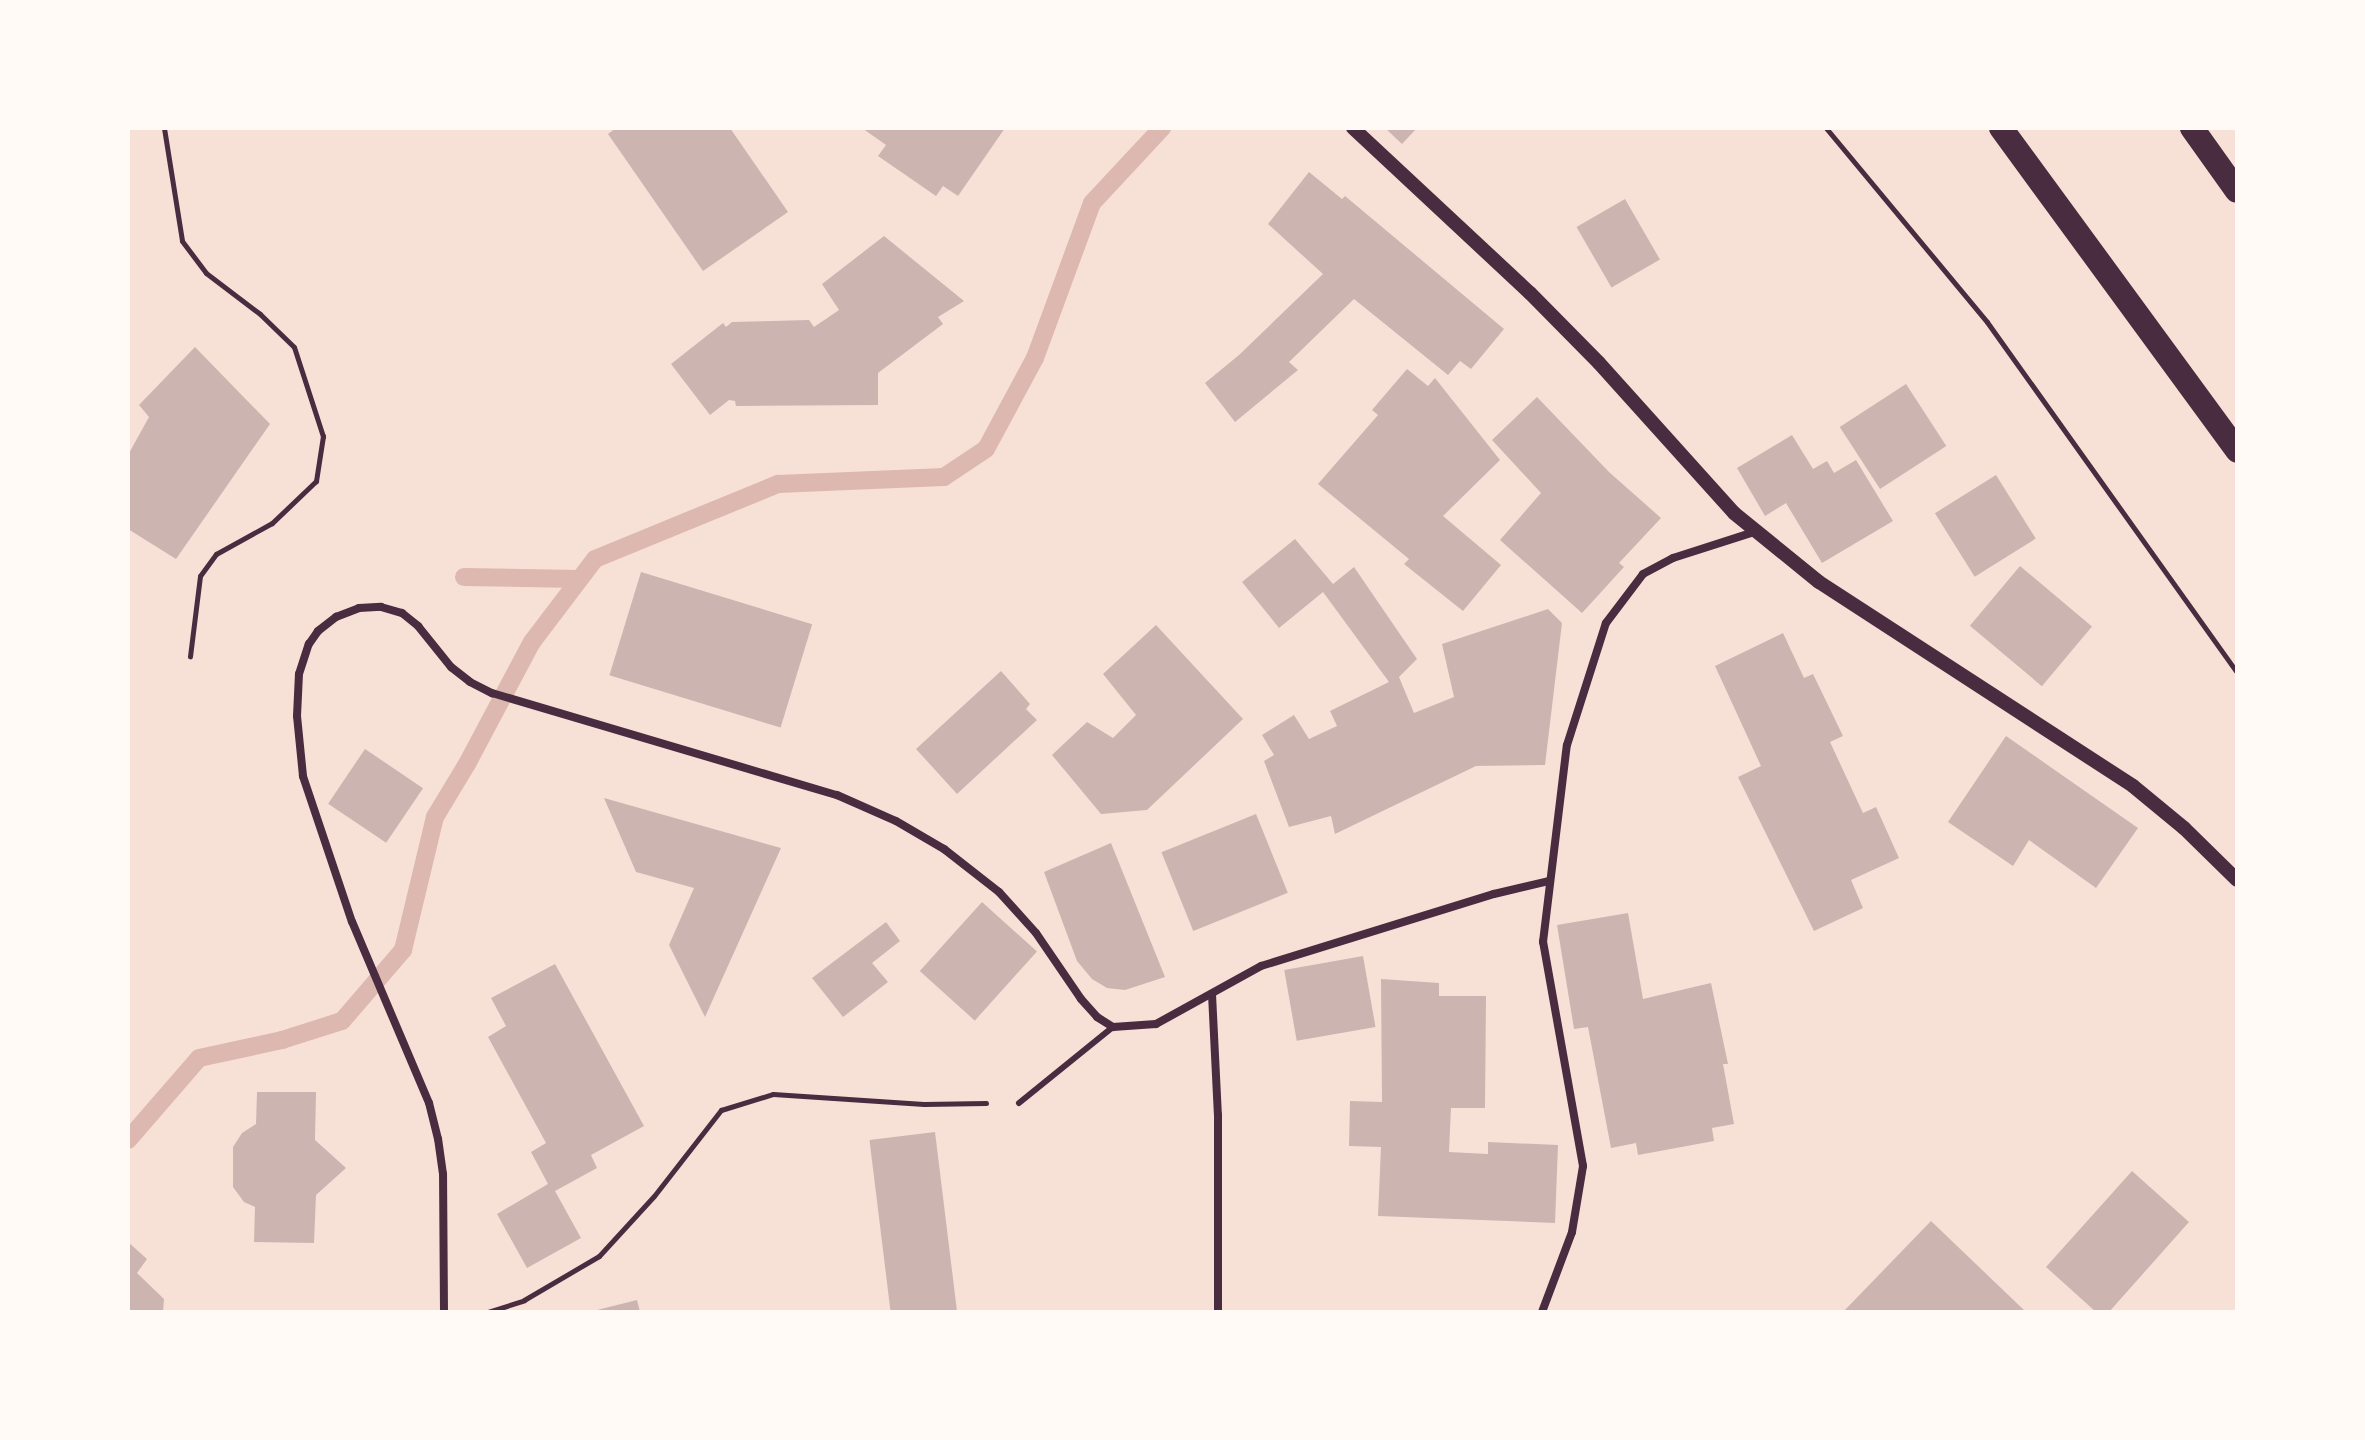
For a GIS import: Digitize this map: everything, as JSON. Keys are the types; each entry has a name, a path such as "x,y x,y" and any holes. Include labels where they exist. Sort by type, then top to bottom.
{"highway":[{"path":"2001,128 2237,451"},
{"path":"2192,128 2237,191"}],"street":[{"path":"1353,128 1530,293 1599,363 1734,513 1819,582 2133,786 2184,828 2237,880"},
{"path":"1542,1312 1572,1232 1583,1166 1543,942 1567,745 1606,623 1643,574 1673,558 1757,531"},
{"path":"444,1312 443,1174 429,1103 371,967 321,837 303,776 297,716 299,674 309,644 318,631 336,617 359,608 381,607 402,613 418,626 451,667 470,682 492,693 837,795 896,821 944,849 999,892 1036,933 1081,999 1097,1017 1113,1027 1156,1024 1261,966 1494,894 1549,881"},
{"path":"1212,994 1218,1115 1218,1312"}],"lane":[{"path":"1019,1103 1113,1027"}],"path":[{"path":"164,128 182,241 206,273 260,314 294,347 323,436 316,481 272,523 216,554 200,576 190,656"},
{"path":"1826,128 1987,322 2237,673"},
{"path":"488,1312 524,1300 599,1256 654,1196 721,1110 773,1094 924,1104 1019,1103"}],"building":[{"path":"616,128 730,128 788,212 703,271 608,134"},
{"path":"862,128 1005,128 958,196 943,186 936,196 878,156 886,145"},
{"path":"1385,128 1417,128 1402,144"},
{"path":"1309,172 1342,199 1345,196 1504,329 1471,369 1460,361 1448,375 1354,299 1289,362 1298,370 1235,422 1205,383 1239,355 1323,274 1268,224"},
{"path":"1625,199 1660,260 1612,288 1577,227"},
{"path":"884,236 964,301 938,317 943,324 878,373 878,405 736,406 735,401 729,400 710,415 671,364 723,323 726,327 732,322 809,320 814,327 839,310 822,284"},
{"path":"195,347 270,424 176,559 128,529 128,455 149,417 139,405"},
{"path":"1407,369 1428,386 1435,378 1500,460 1443,516 1501,565 1463,611 1404,564 1409,559 1318,484 1378,415 1372,410"},
{"path":"1906,384 1946,446 1880,489 1840,427"},
{"path":"1537,397 1609,472 1661,518 1619,563 1624,567 1582,613 1500,540 1541,493 1492,440"},
{"path":"1792,435 1813,469 1827,461 1834,473 1856,460 1893,521 1822,563 1786,503 1765,516 1737,468"},
{"path":"1996,475 2036,539 1975,577 1935,513"},
{"path":"1295,539 1333,584 1354,567 1417,659 1399,677 1414,713 1454,697 1442,644 1548,609 1562,623 1545,765 1476,766 1335,834 1331,816 1289,827 1264,761 1274,755 1262,735 1294,715 1309,739 1337,726 1330,711 1389,682 1323,592 1279,628 1242,582"},
{"path":"2020,566 2092,626 2042,686 1970,626"},
{"path":"641,572 812,624 781,728 609,675"},
{"path":"1156,625 1243,719 1147,810 1101,814 1052,755 1087,722 1113,738 1136,715 1103,674"},
{"path":"1783,633 1804,678 1813,674 1843,736 1830,742 1863,813 1876,807 1899,858 1851,880 1863,908 1814,931 1738,777 1761,766 1715,666"},
{"path":"1001,671 1030,704 1026,709 1037,720 957,794 916,749"},
{"path":"2006,736 2138,828 2096,888 2029,840 2013,866 1948,822"},
{"path":"365,749 423,788 386,843 328,804"},
{"path":"604,798 781,848 705,1017 669,945 694,888 636,872"},
{"path":"1256,814 1288,893 1193,931 1161,852"},
{"path":"1111,843 1165,977 1125,990 1107,988 1092,979 1077,961 1044,872"},
{"path":"982,902 1037,952 975,1021 920,971"},
{"path":"1628,913 1643,999 1711,983 1728,1064 1723,1064 1734,1124 1712,1128 1714,1141 1638,1155 1636,1143 1611,1148 1588,1027 1574,1029 1557,925"},
{"path":"886,922 900,941 872,963 888,982 843,1017 812,978"},
{"path":"1363,956 1376,1027 1297,1041 1284,970"},
{"path":"555,964 644,1126 591,1155 597,1168 555,1191 581,1238 527,1268 497,1214 548,1184 531,1152 546,1143 488,1037 506,1026 491,998"},
{"path":"1381,979 1439,983 1439,996 1486,996 1485,1108 1451,1108 1449,1152 1488,1154 1488,1142 1558,1145 1555,1223 1378,1216 1381,1147 1349,1146 1350,1101 1382,1102"},
{"path":"257,1092 316,1092 315,1140 346,1168 316,1195 314,1243 254,1242 255,1207 244,1202 233,1187 233,1147 242,1133 256,1124"},
{"path":"935,1132 957,1312 891,1312 869,1140"},
{"path":"2132,1171 2189,1222 2109,1312 2096,1312 2046,1267"},
{"path":"1931,1221 2026,1312 1843,1312"},
{"path":"128,1242 147,1259 137,1273 164,1299 163,1312 128,1312"},
{"path":"637,1300 640,1312 593,1312 593,1311"}],"waterway":[{"path":"128,1140 199,1058 282,1040 342,1021 403,950 435,817 532,642 595,559 778,484 944,477 986,449 1035,358 1092,203 1162,128"},
{"path":"464,577 579,579"}]}
